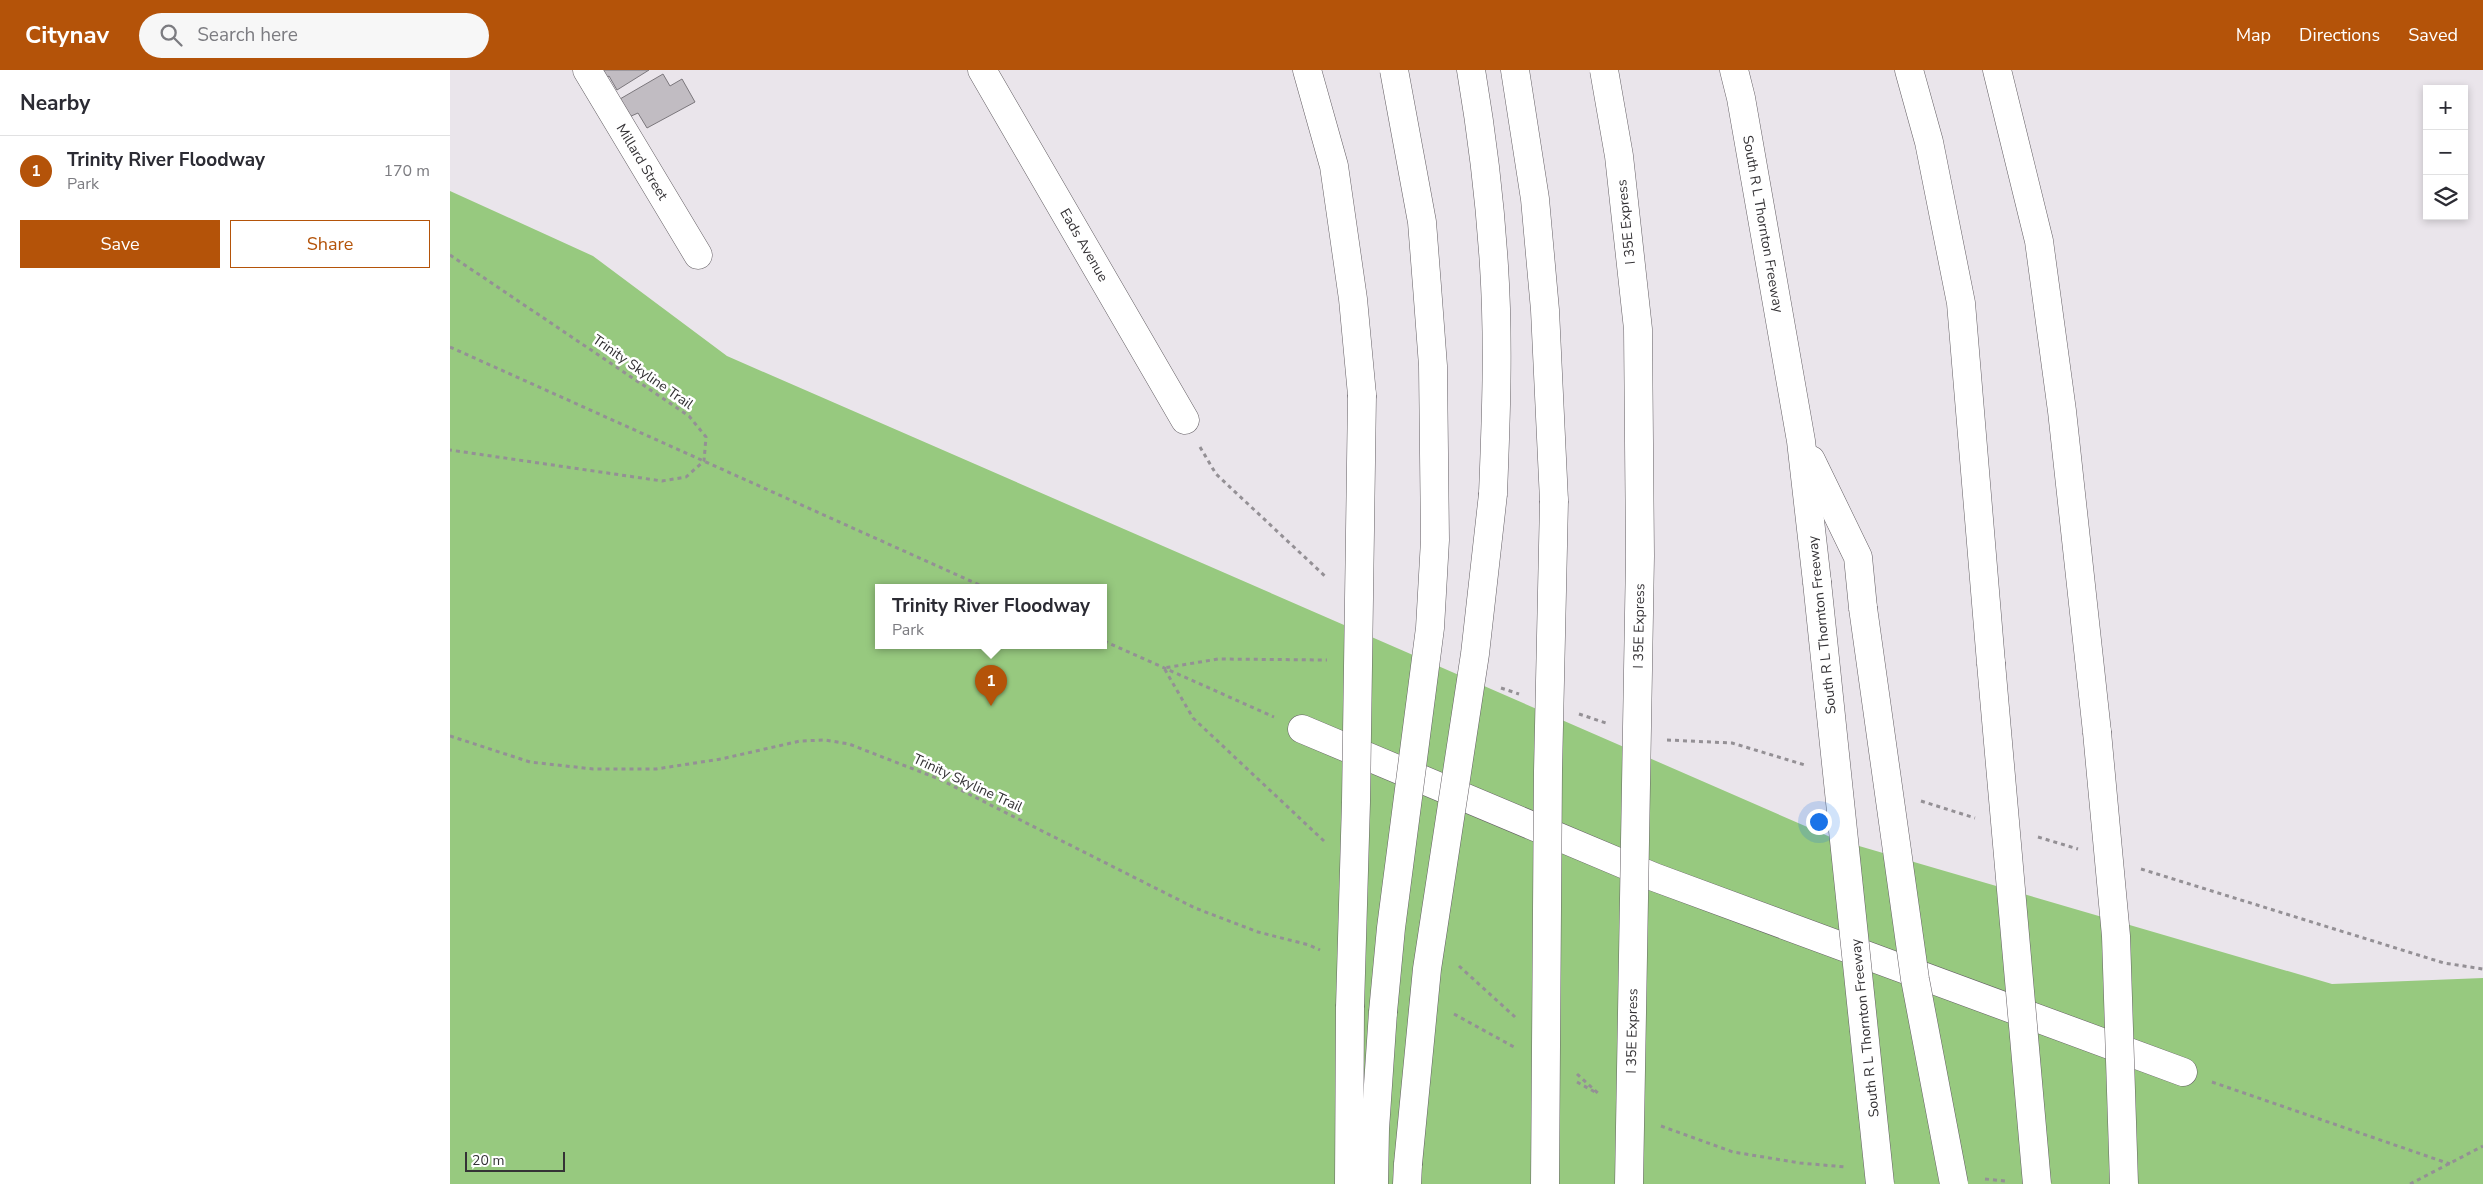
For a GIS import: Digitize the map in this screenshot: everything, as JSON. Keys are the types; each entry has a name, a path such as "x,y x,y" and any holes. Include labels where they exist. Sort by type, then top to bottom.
{"main road":[{"name":"Millard Street","path":"587,70 698,255"},
{"name":"Eads Avenue","path":"982,70 1185,420"},
{"path":"1307,70 1334,166 1353,299 1362,395 1348,1184"},
{"path":"1374,1184 1375,1129 1391,928 1430,628 1435,540 1433,366 1428,286 1422,222 1408,134 1394,70"},
{"path":"1406,1184 1427,969 1475,654 1492,494 1496,418 1494,267 1481,128 1471,70"},
{"path":"1515,70 1520,92 1535,198 1545,310 1554,501 1548,781 1545,1184"},
{"name":"I 35E Express","path":"1604,70 1619,156 1638,329 1640,556 1629,1184"},
{"name":"South R L Thornton Freeway","path":"1734,70 1758,192 1801,441 1880,1184"},
{"path":"1909,70 1929,142 1961,303 2037,1184"},
{"path":"1997,70 2040,241 2062,410 2097,732 2116,936 2124,1184"},
{"path":"1801,441 1858,557 1862,608 1915,979 1954,1184"},
{"path":"1302,729 1654,877 2183,1072"}],"path":[{"name":"Trinity Skyline Trail","path":"450,255 689,416 706,437 704,461"},
{"path":"450,347 977,584"},
{"path":"1185,420 1216,474 1331,581"},
{"path":"450,450 662,481 686,477 704,461"},
{"path":"1107,642 1302,729"},
{"name":"Trinity Skyline Trail","path":"450,736 530,762 593,769 656,768 721,760 800,741 825,740 849,744 939,779 1195,908 1258,932 1309,945 1326,953"},
{"path":"1446,1009 1515,1048"},
{"path":"2183,1072 2450,1164"},
{"path":"1575,1081 1608,1100"},
{"path":"1654,1124 1733,1152 1800,1163 1848,1167"},
{"path":"2410,1184 2483,1146"},
{"path":"1983,1179 2003,1180 2013,1184"}],"green space":[{"path":"450,191 593,256 727,356 1835,839 2332,984 2483,978 2483,1184 450,1184"}],"building":[{"path":"601,70 649,70 617,90 609,76 606,78"},
{"path":"663,74 670,86 682,79 695,102 647,128 638,113 629,117 620,99"}],"place":[{"name":"Trinity River Floodway","path":"991,706"}]}
